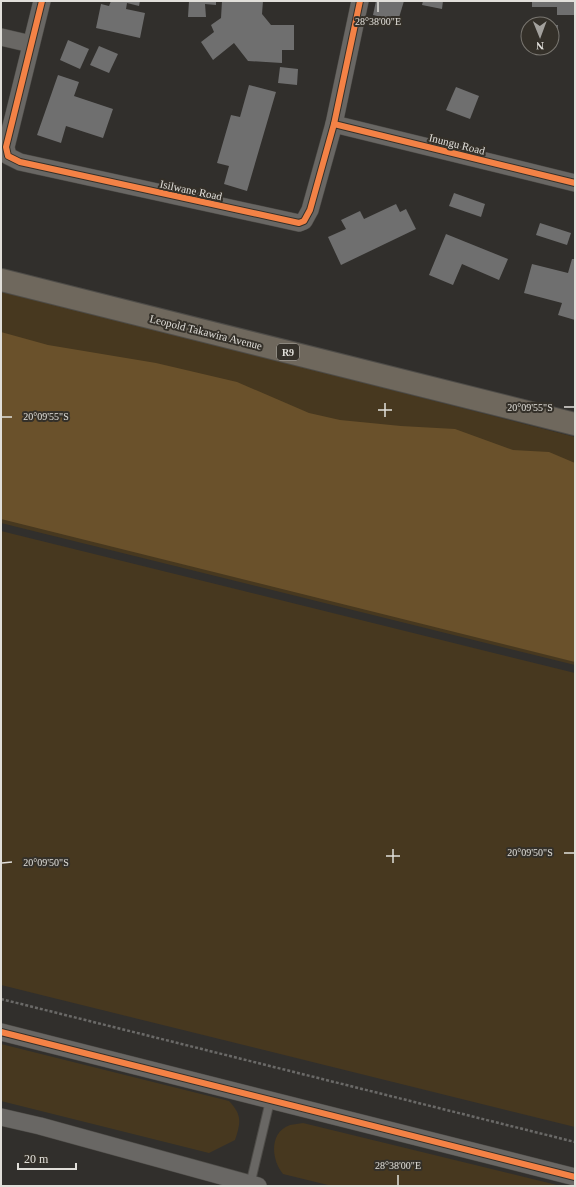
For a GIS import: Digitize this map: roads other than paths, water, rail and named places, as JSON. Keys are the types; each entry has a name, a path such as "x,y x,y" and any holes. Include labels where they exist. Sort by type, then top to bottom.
{"highway":[{"name":"Leopold Takawira Avenue","path":"1,280 575,424"}],"street":[{"name":"Isilwane Road","path":"42,1 6,147 8,156 20,162 299,223 304,221 310,210 334,124 360,1"},
{"path":"1,37 31,44"},
{"name":"Inungu Road","path":"334,124 575,183"},
{"path":"1,1032 575,1177"},
{"path":"1,1117 40,1126 253,1185"}],"lane":[{"path":"253,1185 270,1100"}]}
